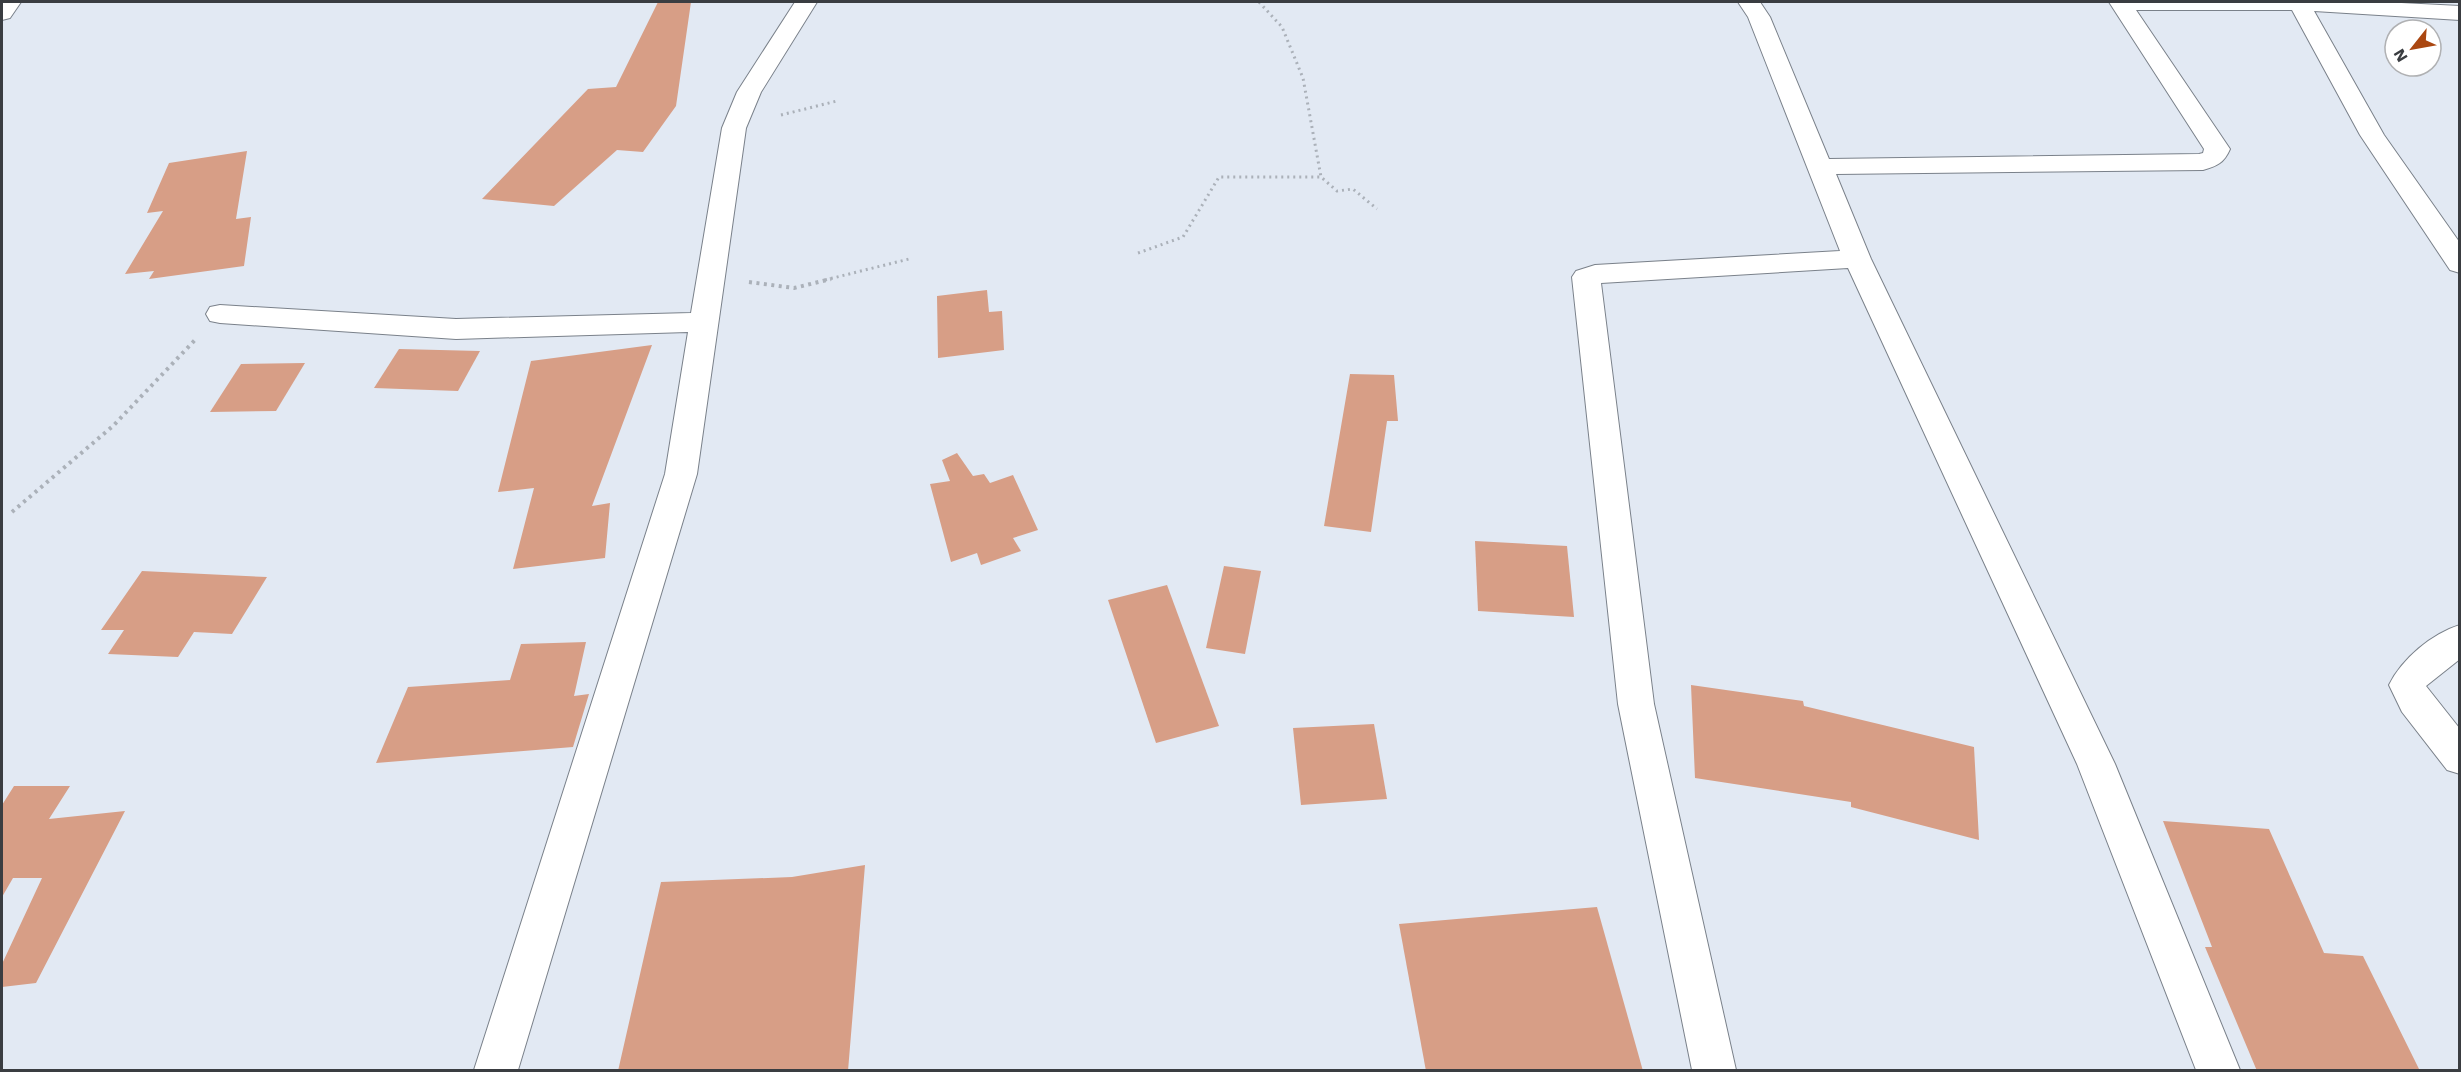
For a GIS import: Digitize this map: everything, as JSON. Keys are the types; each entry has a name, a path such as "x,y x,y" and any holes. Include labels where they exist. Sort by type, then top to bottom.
{"street":[{"path":"2,13 10,2"},
{"path":"496,1071 681,474 734,128 749,92 806,2"},
{"path":"1749,2 1759,17 1857,259 2096,764 2218,1071"},
{"path":"1820,167 2203,162 2214,157 2217,149 2121,2"},
{"path":"2121,2 2299,3 2460,13"},
{"path":"2299,3 2372,135 2460,264"},
{"path":"1714,1071 1636,704 1586,277 1595,274 1857,259"},
{"path":"220,314 456,329 704,322"},
{"path":"2460,639 2416,672 2407,685 2415,701 2460,758"}],"path":[{"path":"1259,2 1282,27 1303,78 1321,177 1337,191 1353,189 1377,209"},
{"path":"734,128 837,101"},
{"path":"1138,253 1183,237 1219,177 1321,177"},
{"path":"710,278 794,288 909,259"},
{"path":"12,512 113,426 220,314"}],"building":[{"path":"658,2 691,2 676,106 643,152 617,150 554,206 482,199 588,89 616,87"},
{"path":"247,151 236,219 251,217 244,266 149,279 154,271 125,274 163,211 147,213 169,163"},
{"path":"987,290 989,312 1002,311 1004,350 938,358 937,296"},
{"path":"652,345 592,506 610,503 605,558 513,569 534,488 498,492 531,361"},
{"path":"399,349 480,351 458,391 374,388"},
{"path":"305,363 276,411 210,412 241,364"},
{"path":"1350,374 1394,375 1398,421 1387,421 1371,532 1324,526"},
{"path":"957,453 973,476 984,474 990,483 1013,475 1038,530 1013,538 1021,551 981,565 977,553 951,562 930,484 950,481 942,460"},
{"path":"1475,541 1567,546 1574,617 1478,611"},
{"path":"1224,566 1261,571 1245,654 1206,648"},
{"path":"142,571 267,577 232,634 194,632 178,657 108,654 124,630 101,630"},
{"path":"1167,585 1219,726 1156,743 1108,600"},
{"path":"586,642 574,696 589,694 573,747 376,763 408,687 510,680 521,644"},
{"path":"1691,685 1803,701 1804,706 1974,747 1979,840 1851,807 1851,802 1695,778"},
{"path":"1374,724 1387,799 1301,805 1293,728"},
{"path":"14,786 70,786 49,819 125,811 36,983 2,987 2,964 42,878 13,878 2,897 2,805"},
{"path":"2163,821 2269,829 2324,953 2363,956 2420,1071 2257,1071 2205,947 2212,947"},
{"path":"865,865 848,1071 618,1071 661,882 792,877"},
{"path":"1597,907 1643,1071 1426,1071 1399,924"}]}
